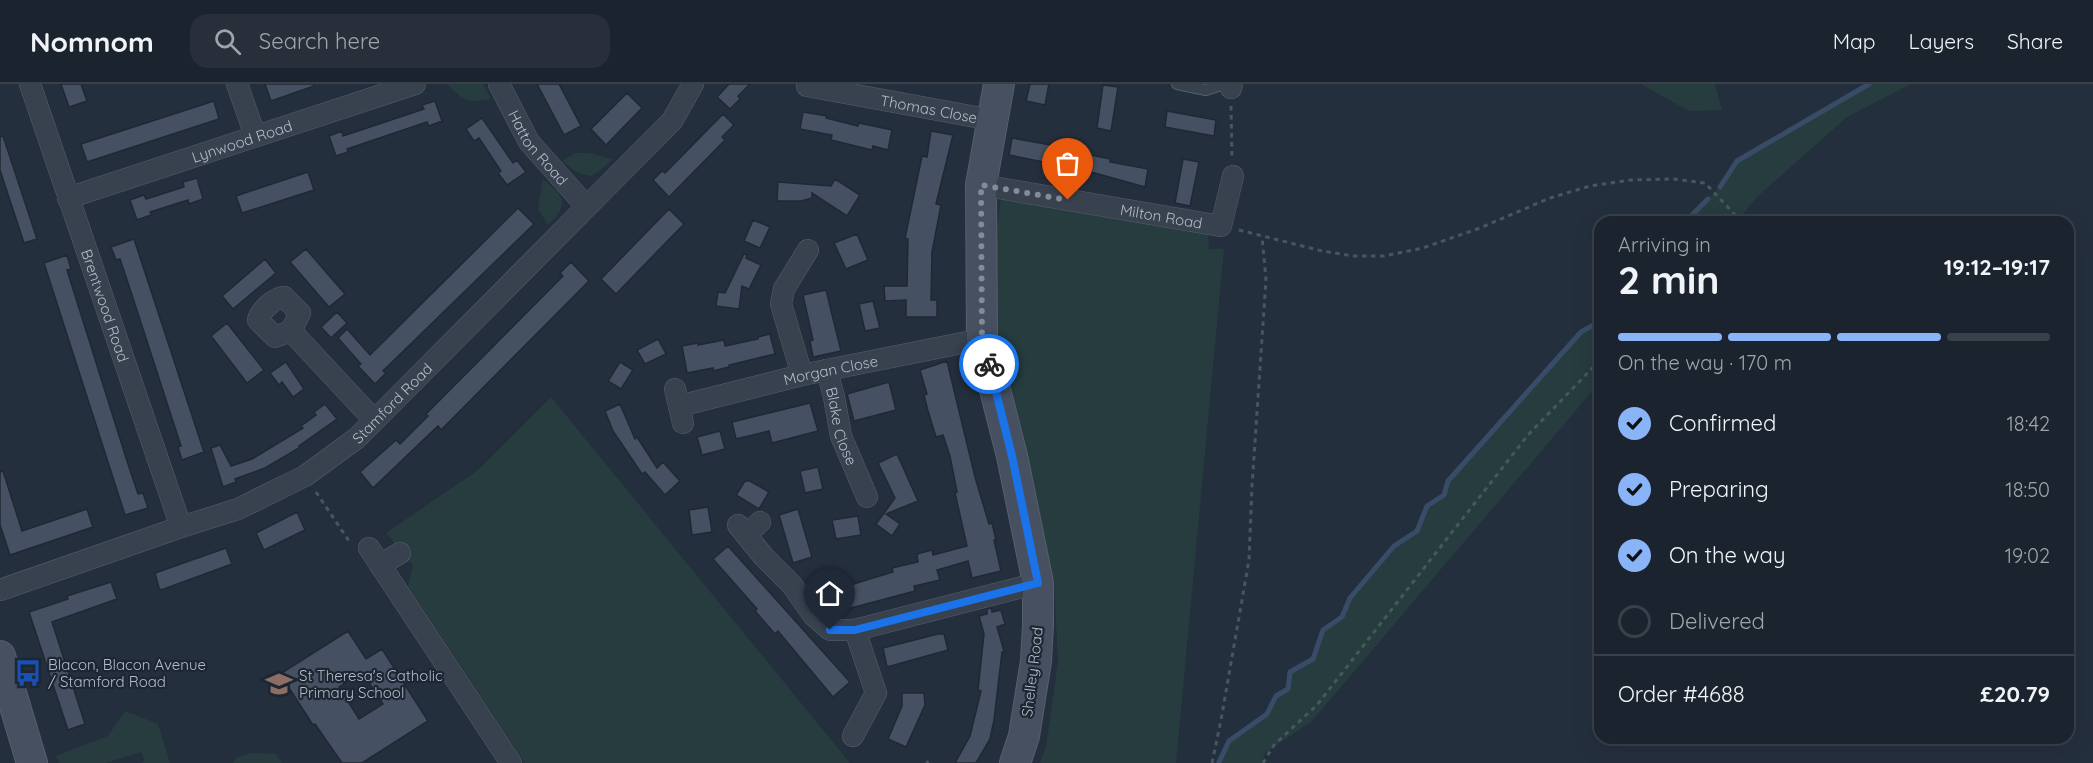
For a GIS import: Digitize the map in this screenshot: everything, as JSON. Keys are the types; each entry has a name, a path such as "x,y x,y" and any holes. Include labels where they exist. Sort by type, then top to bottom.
{"street":[{"name":"Brentwood Road","path":"30,84 181,527"},
{"path":"237,84 255,135"},
{"name":"Lynwood Road","path":"68,198 415,84"},
{"name":"Hatton Road","path":"499,84 529,142 586,206"},
{"name":"Stamford Road","path":"0,590 238,509 305,476 357,438 672,121 693,84"},
{"name":"Shelley Road","path":"999,84 981,185 982,339 1012,456 1038,583 1036,661 1024,736 1015,763"},
{"name":"Thomas Close","path":"807,86 832,87 992,120"},
{"name":"Milton Road","path":"981,185 1221,226 1233,176"},
{"path":"802,375 781,304 784,289 806,249"},
{"path":"291,331 374,420"},
{"name":"Morgan Close","path":"679,406 802,375 982,339"},
{"name":"Blake Close","path":"827,370 841,436 857,488"},
{"path":"748,527 764,557 792,585 813,615 830,630 855,630 1038,583"},
{"path":"400,553 375,556 511,763"},
{"path":"852,726 876,693 855,630"},
{"path":"0,657 32,763"}],"lane":[{"path":"1177,84 1206,90 1229,85"}],"path":[{"path":"1229,85 1233,176"},
{"path":"1221,226 1322,251 1354,256 1384,256 1423,248 1480,228 1550,198 1590,186 1631,180 1673,179 1705,183 1735,216"},
{"path":"1212,763 1249,560 1266,280 1262,236"},
{"path":"1263,763 1274,745 1317,705 1528,435 1594,366"},
{"path":"305,476 351,545 358,551 375,556"}],"green space":[{"path":"447,84 483,84 491,99 471,101 457,94"},
{"path":"1641,84 1715,84 1722,110 1689,111"},
{"path":"1869,84 1911,84 1847,117 1758,196 1741,216 1691,216 1720,187 1737,161"},
{"path":"576,153 590,153 612,159 591,176 578,173 562,161"},
{"path":"543,179 556,191 562,201 559,212 548,225 538,209"},
{"path":"1001,196 1208,229 1209,249 1224,249 1176,763 1040,763 1046,747 1058,662 1054,581 991,339 993,263"},
{"path":"1594,325 1594,389 1312,721 1265,753 1261,763 1217,763 1221,760 1229,741 1267,714 1276,696 1288,689 1290,672 1313,659 1323,630 1342,617 1350,598 1394,546 1417,531 1427,506 1444,495 1448,481 1581,332"},
{"path":"551,397 850,763 525,763 408,586 413,565 386,533 478,470"},
{"path":"125,711 158,724 170,763 141,763 145,761 141,752 106,763 59,763 56,756 108,736"},
{"path":"252,753 276,754 282,763 232,763 238,757"}],"building":[{"path":"61,84 81,84 87,101 69,107"},
{"path":"265,84 314,84 314,86 271,101"},
{"path":"537,84 559,84 581,126 564,135"},
{"path":"729,84 750,84 738,96 740,99 730,109 717,97"},
{"path":"1030,84 1049,84 1045,105 1026,101"},
{"path":"1103,85 1118,87 1111,131 1097,128"},
{"path":"627,93 642,108 606,145 591,129"},
{"path":"214,101 219,119 87,162 81,144"},
{"path":"435,101 442,121 429,126 427,122 347,149 348,152 336,156 329,136 342,131 343,136 424,109 422,105"},
{"path":"1167,111 1216,120 1214,136 1165,127"},
{"path":"803,112 827,116 826,118 858,126 859,123 892,130 888,150 873,146 872,150 831,140 832,135 800,129"},
{"path":"723,114 734,125 722,137 725,140 669,197 653,180 662,171 665,173"},
{"path":"482,118 513,163 517,160 526,172 507,185 498,173 501,171 479,138 474,141 466,129"},
{"path":"931,131 953,135 936,204 941,205 932,252 931,300 937,300 937,317 906,317 906,300 885,301 884,286 907,286 908,239 905,238 922,156 927,157"},
{"path":"3,136 37,239 24,243 0,170 0,137"},
{"path":"1012,138 1073,149 1072,151 1110,159 1110,162 1148,169 1145,187 1084,170 1009,155"},
{"path":"1183,159 1199,162 1190,206 1175,203"},
{"path":"308,172 314,190 242,213 236,196"},
{"path":"197,178 203,199 189,204 188,200 150,212 151,215 137,220 130,200 144,195 146,199 184,187 183,182"},
{"path":"835,179 860,195 847,216 812,193 812,198 801,201 777,201 778,182 831,186"},
{"path":"518,208 534,224 383,371 386,373 375,384 358,366 361,364 338,338 347,329 370,355"},
{"path":"669,209 684,224 616,294 601,279"},
{"path":"753,220 770,227 760,248 744,241"},
{"path":"857,234 868,260 846,269 834,243"},
{"path":"134,239 204,452 182,460 178,447 181,446 120,259 116,260 111,247"},
{"path":"306,249 345,294 329,307 290,262"},
{"path":"744,254 747,255 746,258 761,265 749,289 742,286 739,309 716,306 718,292 725,293"},
{"path":"67,255 71,269 67,270 127,461 138,494 143,493 148,508 125,515 44,263"},
{"path":"265,259 276,273 233,309 222,296"},
{"path":"571,262 589,281 441,430 438,426 373,488 360,472 396,440 400,444 428,416 426,414 563,276 560,273"},
{"path":"826,290 841,351 813,357 810,341 813,340 803,295"},
{"path":"873,301 880,328 865,331 859,304"},
{"path":"337,312 347,323 331,338 321,327"},
{"path":"227,323 264,370 247,383 211,336"},
{"path":"770,334 775,354 713,371 713,368 687,373 682,346 724,340 725,346"},
{"path":"658,339 666,354 645,364 637,350"},
{"path":"947,361 975,477 989,524 992,523 1001,571 972,578 968,561 937,570 940,580 914,586 915,591 836,612 829,584 846,580 847,586 893,572 892,568 918,562 917,554 932,550 933,555 967,546 955,493 957,492 950,456 943,435 936,437 924,395 927,394 920,370"},
{"path":"286,362 304,389 293,397 282,382 279,385 270,373"},
{"path":"620,362 633,370 621,389 608,381"},
{"path":"889,382 896,410 854,421 847,394"},
{"path":"810,403 818,431 772,443 769,431 736,439 732,422"},
{"path":"325,404 337,419 299,448 265,468 235,479 236,482 223,487 211,448 220,445 231,466 252,459 303,428 301,426 316,415 314,412"},
{"path":"620,404 635,439 637,437 657,468 663,462 680,481 665,495 645,472 642,474 613,431 605,411"},
{"path":"720,431 725,449 702,455 697,437"},
{"path":"897,454 918,501 886,514 900,524 892,536 876,524 895,498 878,463"},
{"path":"818,467 823,489 805,493 800,471"},
{"path":"3,471 22,531 87,509 93,527 10,555 0,525 0,472"},
{"path":"745,481 750,481 769,492 759,509 736,495"},
{"path":"708,507 712,532 692,535 689,510"},
{"path":"798,509 812,557 793,563 779,515"},
{"path":"297,512 305,530 264,550 256,533"},
{"path":"858,516 861,535 836,539 832,520"},
{"path":"728,546 850,682 833,697 778,631 775,634 755,611 757,609 713,559"},
{"path":"226,548 232,564 161,590 159,588 155,573"},
{"path":"111,582 117,599 52,622 85,724 68,730 29,612 68,599 67,596"},
{"path":"991,608 992,612 1001,610 1005,624 997,627 1004,651 1002,652 990,739 976,763 955,763 970,736 981,691 978,690 984,634 979,616 987,614 987,609"},
{"path":"348,631 366,659 382,649 428,721 362,763 342,763 315,724 313,725 280,674","holes":["362,672 383,704 359,719 339,687"]},
{"path":"944,634 948,650 887,667 883,648"},
{"path":"902,693 924,693 925,705 906,747 888,739 902,706"}],"waterway":[{"path":"1720,187 1737,161 1869,84"},
{"path":"1691,216 1708,199"},
{"path":"1219,762 1229,741 1267,714 1276,696 1288,689 1290,672 1313,659 1323,630 1342,617 1350,598 1394,546 1417,531 1427,506 1444,495 1448,481 1581,332 1594,325"}],"way so far":[{"path":"989,364 982,339 981,185 1068,200"}],"place":[{"name":"Blacon, Blacon Avenue / Stamford Road","path":"28,673"},
{"name":"St Theresa's Catholic Primary School","path":"279,684"}],"route":[{"path":"830,630 855,630 1038,583 1012,456 989,364"}]}
